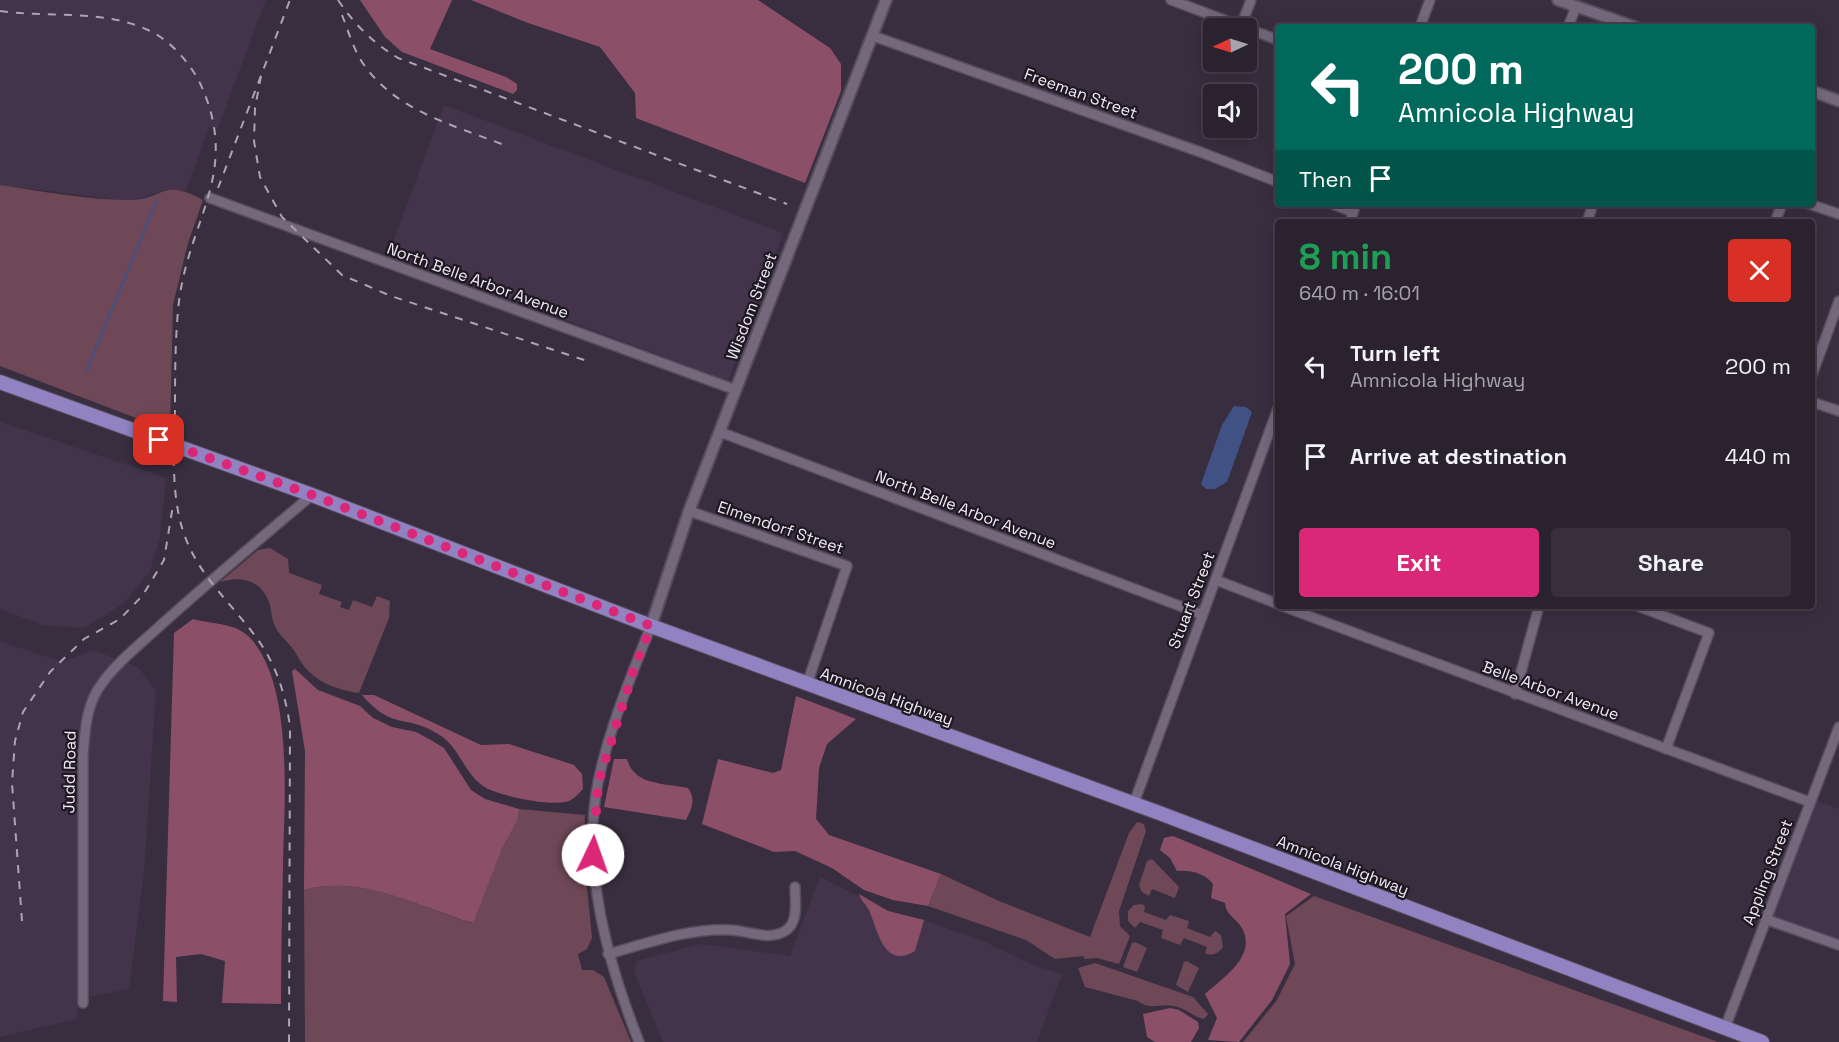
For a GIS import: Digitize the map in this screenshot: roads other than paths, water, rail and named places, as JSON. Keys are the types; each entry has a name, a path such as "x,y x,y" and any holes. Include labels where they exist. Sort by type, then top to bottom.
{"main road":[{"name":"Amnicola Highway","path":"0,382 312,495 651,626 1134,804 1762,1042"}],"street":[{"name":"Wisdom Street","path":"651,626 689,512 886,0"},
{"path":"1172,0 1220,18"},
{"path":"1244,18 1251,0"},
{"path":"1421,24 1430,0"},
{"path":"1558,0 1626,24"},
{"path":"1569,24 1576,7"},
{"path":"1257,32 1275,39"},
{"name":"Freeman Street","path":"873,36 1192,149 1275,181"},
{"path":"1815,92 1839,101"},
{"name":"North Belle Arbor Avenue","path":"210,198 736,390"},
{"path":"1815,206 1839,214"},
{"path":"1339,207 1353,213"},
{"path":"1815,367 1839,301"},
{"path":"1815,403 1839,411"},
{"name":"Stuart Street","path":"1134,804 1201,614 1216,580 1275,416"},
{"name":"North Belle Arbor Avenue","path":"720,432 1201,614"},
{"name":"Judd Road","path":"82,1003 83,756 85,722 91,705 102,682 138,646 209,582 312,495"},
{"name":"Elmendorf Street","path":"689,512 847,566 807,684"},
{"name":"Belle Arbor Avenue","path":"1216,580 1275,603"},
{"name":"Belle Arbor Avenue","path":"1291,609 1810,802"},
{"path":"1515,694 1538,609"},
{"path":"1645,609 1709,633 1666,749"},
{"path":"639,1042 608,954 593,855 598,783 633,672 651,626"},
{"name":"Appling Street","path":"1725,1028 1839,727"},
{"path":"608,954 687,932 731,930 773,936 788,930 795,916 795,888"},
{"path":"1766,919 1839,945"}],"water":[{"path":"1234,406 1246,407 1252,412 1227,482 1215,489 1206,489 1201,484 1222,425"}],"waterway":[{"path":"86,372 157,200"}],"railway":[{"path":"218,188 290,0"},
{"path":"338,0 365,32 398,58 787,204"},
{"path":"0,11 113,19 148,30 171,45 189,66 199,81 211,113 216,141 214,168 209,193 185,271 179,301 175,370 175,486 178,511 190,548 209,579 263,647 279,679 288,714 290,726 289,1042"},
{"path":"342,15 362,62 375,79 391,93 425,114 504,145"},
{"path":"261,76 255,108 254,141 260,177 282,217 342,275 391,296 587,361"},
{"path":"22,921 12,783 15,741 23,712 50,672 84,639 120,619 143,595 164,560 173,505"}]}
